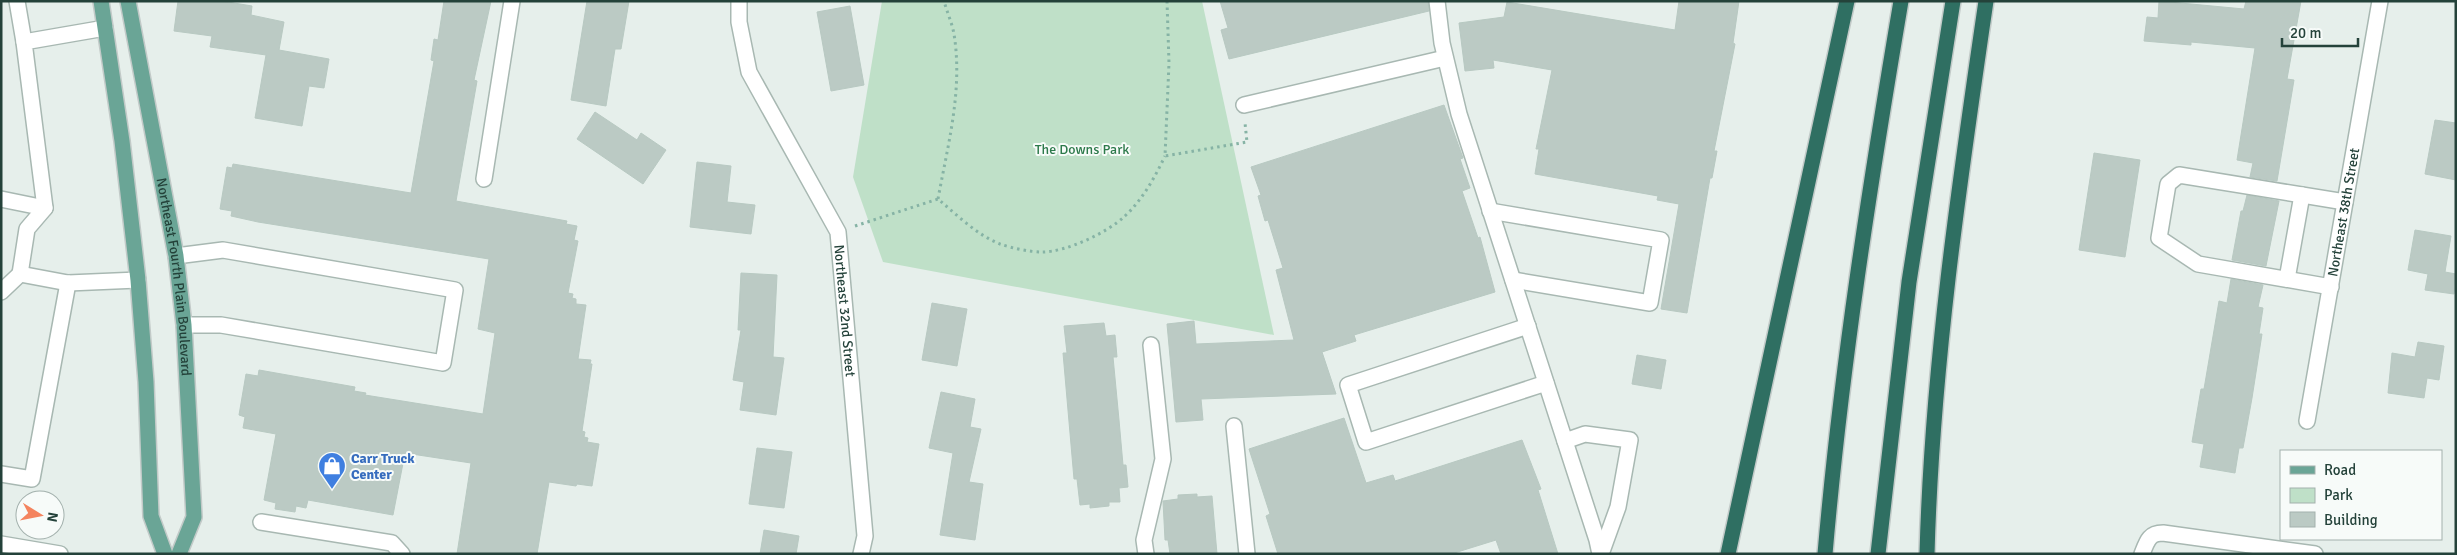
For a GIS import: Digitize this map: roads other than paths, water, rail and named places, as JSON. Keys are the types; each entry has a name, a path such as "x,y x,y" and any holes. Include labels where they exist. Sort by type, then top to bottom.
{"highway":[{"path":"1728,554 1847,1"},
{"path":"1825,554 1839,414 1859,264 1901,1"},
{"path":"1878,554 1909,282 1953,1"},
{"path":"1926,554 1936,383 1964,150 1986,1"}],"main road":[{"path":"101,1 122,141 138,280 146,382 151,516 165,554"},
{"name":"Northeast Fourth Plain Boulevard","path":"128,1 176,256 184,325 194,517 179,554"}],"street":[{"path":"1,292 20,274 28,229 45,208 17,1"},
{"path":"484,178 512,1"},
{"name":"Northeast 32nd Street","path":"739,1 739,22 749,72 838,232 864,536 861,554"},
{"path":"1437,1 1445,58 1459,114 1598,540 1600,554"},
{"name":"Northeast 38th Street","path":"2307,421 2380,1"},
{"path":"24,42 106,28"},
{"path":"1244,105 1445,58"},
{"path":"2330,287 2198,264 2159,238 2168,184 2179,175 2345,202"},
{"path":"2287,279 2302,195"},
{"path":"1,199 45,208"},
{"path":"1490,211 1661,240 1650,303 1513,280"},
{"path":"176,256 223,250 455,290 443,363 221,325 184,325"},
{"path":"20,274 68,283 138,280"},
{"path":"1,474 32,479 68,283"},
{"path":"1528,326 1348,385 1366,442 1546,383"},
{"path":"1146,554 1144,540 1162,459 1152,346"},
{"path":"1234,426 1248,554"},
{"path":"1565,441 1586,434 1630,440 1618,507 1600,554"},
{"path":"261,522 392,543 402,554"},
{"path":"2142,554 2149,537 2155,533 2164,533 2315,554"},
{"path":"1,544 60,554"}],"place":[{"name":"Carr Truck Center","path":"332,490"}],"park label":[{"name":"The Downs Park","path":"1082,149"}]}
